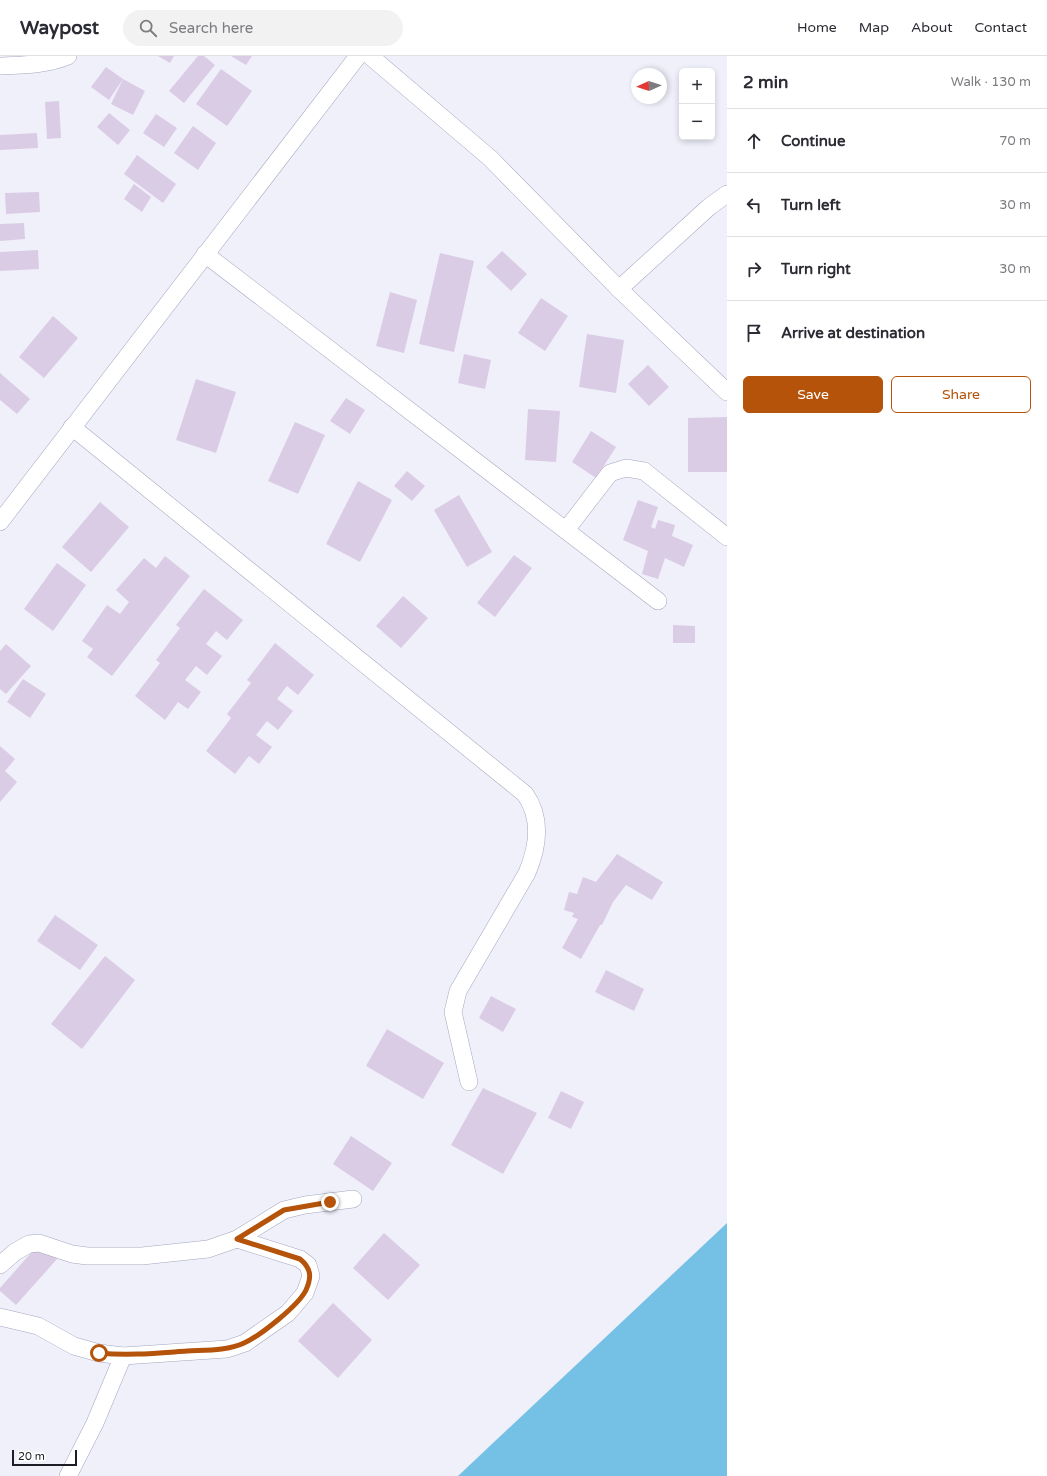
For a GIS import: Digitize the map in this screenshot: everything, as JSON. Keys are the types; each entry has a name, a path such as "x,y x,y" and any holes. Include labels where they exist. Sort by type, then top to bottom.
{"street":[{"path":"0,66 29,65 60,60 68,56"},
{"path":"0,522 358,56"},
{"path":"370,56 490,158 619,289 727,392"},
{"path":"619,289 709,207 727,194"},
{"path":"205,254 658,601"},
{"path":"72,427 525,794 533,804 537,838 534,856 527,873 458,991 453,1012 469,1082"},
{"path":"566,530 610,473 626,468 644,471 727,537"},
{"path":"0,1265 15,1252 29,1244 39,1243 72,1254 88,1256 142,1256 208,1249 237,1239 284,1210 305,1205 353,1198"},
{"path":"0,1317 38,1326 74,1346 99,1353 123,1356 227,1349 245,1343 288,1312 305,1293 310,1276 308,1265 300,1259 237,1239"},
{"path":"68,1476 95,1423 123,1356"}],"water":[{"path":"727,1223 727,1476 458,1476"}],"building":[{"path":"158,56 174,56 170,63"},
{"path":"198,56 204,56 215,65 184,103 169,91"},
{"path":"231,56 252,56 246,65"},
{"path":"106,67 123,79 109,100 91,87"},
{"path":"221,69 252,91 227,126 196,104"},
{"path":"123,79 145,91 133,115 111,104"},
{"path":"59,101 61,138 47,139 45,102"},
{"path":"109,113 130,130 118,145 97,127"},
{"path":"156,114 177,128 164,147 143,133"},
{"path":"193,126 216,143 198,170 174,153"},
{"path":"37,133 38,148 0,150 0,135"},
{"path":"137,155 176,184 163,203 124,174"},
{"path":"134,184 151,197 142,212 124,199"},
{"path":"39,192 40,212 6,214 5,193"},
{"path":"24,223 25,239 0,241 0,224"},
{"path":"38,250 39,269 0,271 0,252"},
{"path":"502,251 527,274 511,291 486,267"},
{"path":"440,253 474,261 454,352 419,344"},
{"path":"390,292 417,300 404,353 376,346"},
{"path":"541,298 568,316 545,351 518,333"},
{"path":"53,316 78,338 44,378 19,357"},
{"path":"587,334 624,340 616,393 579,387"},
{"path":"464,354 491,360 485,389 458,383"},
{"path":"648,365 669,387 649,406 628,384"},
{"path":"0,373 30,399 17,414 0,400"},
{"path":"196,379 236,392 216,453 176,440"},
{"path":"346,398 365,410 350,434 330,421"},
{"path":"528,409 560,411 556,462 525,460"},
{"path":"727,417 727,472 688,472 688,418"},
{"path":"295,422 325,435 298,494 268,481"},
{"path":"591,431 616,447 596,478 572,462"},
{"path":"407,471 425,486 412,501 394,486"},
{"path":"358,481 392,500 360,562 326,544"},
{"path":"459,495 492,552 467,567 434,510"},
{"path":"638,500 658,507 651,527 655,529 658,520 675,525 672,536 693,545 684,567 665,558 658,579 642,574 648,551 623,540"},
{"path":"100,502 129,527 91,572 62,547"},
{"path":"514,555 532,568 495,617 477,603"},
{"path":"165,556 190,576 112,676 87,657 93,649 82,641 107,605 120,614 129,602 116,590 144,558 156,568"},
{"path":"57,563 86,585 53,631 24,609"},
{"path":"204,589 243,620 227,640 216,631 206,644 222,656 207,675 196,666 185,680 201,692 188,709 178,702 165,720 135,696 160,663 156,660 180,628 176,625"},
{"path":"403,596 428,618 401,648 376,626"},
{"path":"673,625 695,626 695,643 673,643"},
{"path":"275,643 314,675 298,695 287,686 277,699 293,711 278,730 267,721 256,735 272,747 259,764 249,756 235,774 206,751 231,718 227,714 251,683 247,680"},
{"path":"6,644 31,666 6,694 0,689 0,651"},
{"path":"23,679 46,694 30,718 7,702"},
{"path":"0,746 15,759 5,771 17,782 0,802"},
{"path":"617,854 663,882 652,900 626,885 613,902 602,925 600,925 581,959 562,948 578,919 572,917 574,913 564,910 569,892 577,894 583,877 596,882"},
{"path":"55,915 98,945 80,970 37,941"},
{"path":"105,956 135,980 82,1049 51,1024"},
{"path":"606,970 644,989 634,1011 595,992"},
{"path":"491,996 516,1009 503,1032 479,1018"},
{"path":"387,1029 444,1063 423,1099 366,1066"},
{"path":"483,1088 537,1113 503,1174 451,1145"},
{"path":"561,1091 584,1102 571,1129 548,1118"},
{"path":"351,1136 392,1163 373,1191 333,1164"},
{"path":"384,1233 420,1265 388,1300 353,1268"},
{"path":"39,1244 57,1259 16,1305 0,1291 0,1288"},
{"path":"333,1303 372,1340 338,1378 298,1341"}],"route":[{"path":"99,1353 123,1356 227,1349 245,1343 288,1312 305,1293 310,1276 308,1265 300,1259 237,1239 284,1210 305,1205 330,1202"}]}
